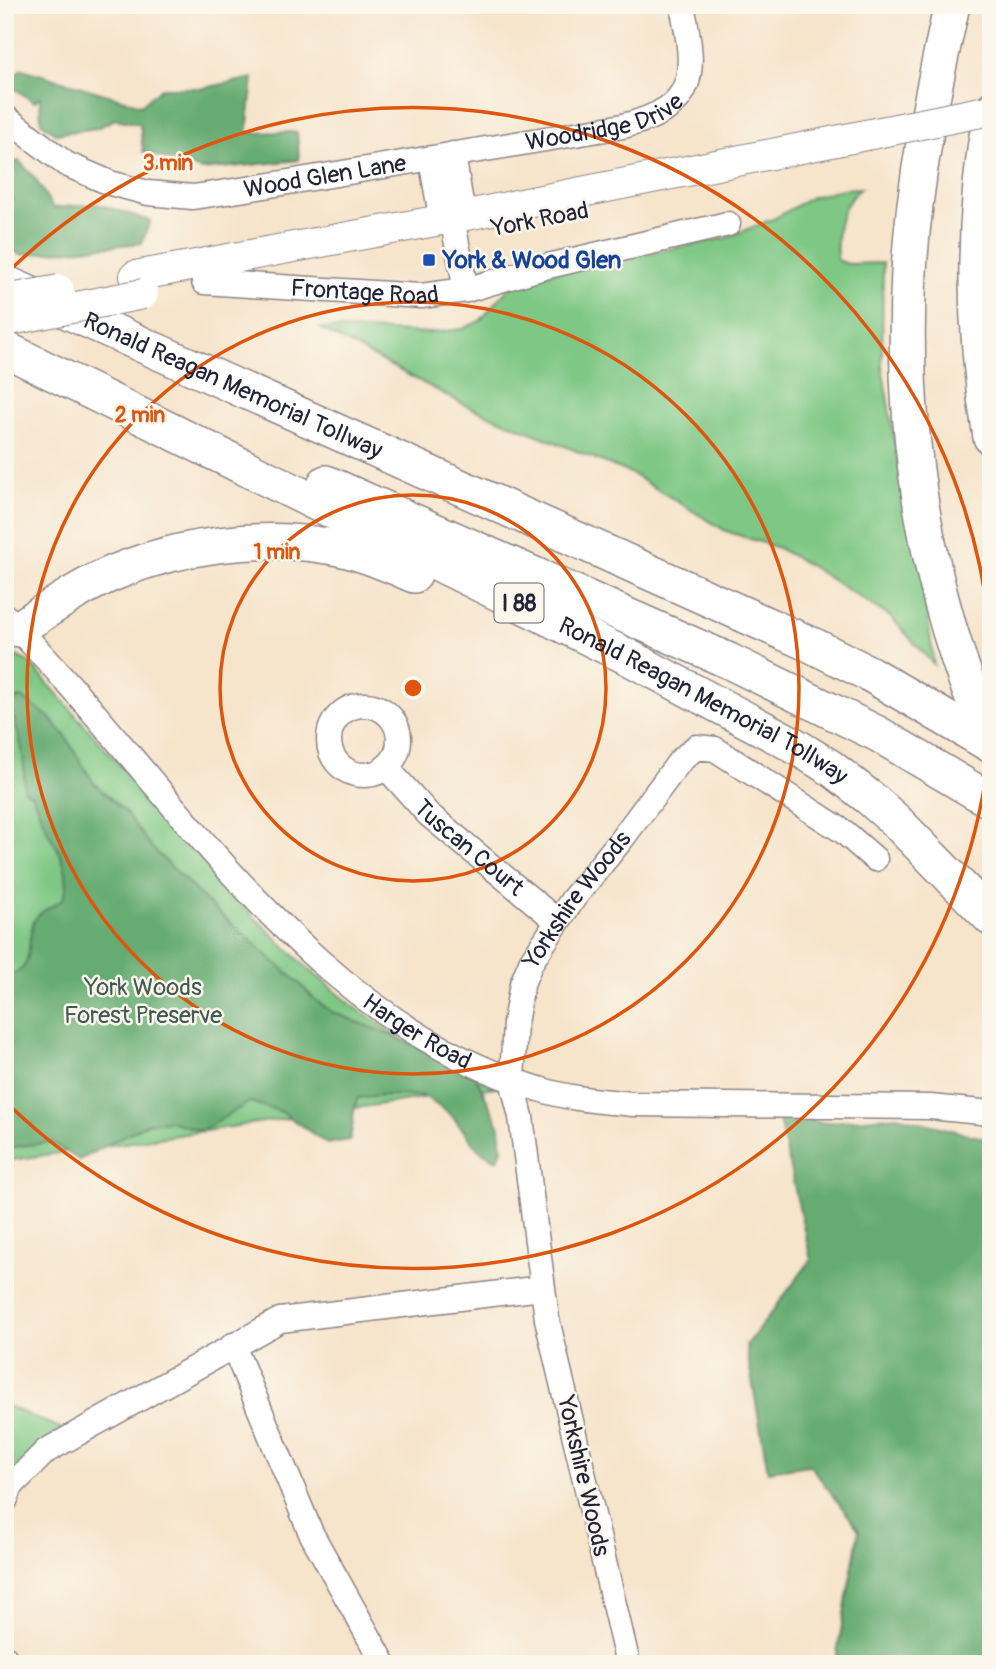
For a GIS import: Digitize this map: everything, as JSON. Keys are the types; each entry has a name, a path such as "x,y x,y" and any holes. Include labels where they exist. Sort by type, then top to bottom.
{"highway":[{"path":"952,5 921,168 909,270 907,343 920,504 936,582 952,638 991,744"},
{"path":"991,110 979,185 975,289 980,365 991,437"},
{"name":"Ronald Reagan Memorial Tollway","path":"5,283 814,646 870,674 991,744"},
{"name":"Ronald Reagan Memorial Tollway","path":"5,343 729,661 878,734 991,801"},
{"name":"Ronald Reagan Memorial Tollway","path":"5,349 628,657 792,744 851,783 896,821 991,918"},
{"path":"12,622 114,573 147,561 207,547 268,542 303,543 329,546 376,559 700,696"}],"main road":[{"name":"York Road","path":"5,321 139,285 867,144 991,110"},
{"name":"York Road","path":"867,144 991,129"},
{"name":"York Road","path":"5,300 139,285 204,282 454,226"}],"street":[{"name":"Woodridge Drive","path":"442,156 623,126 667,110 679,100 690,67 690,41 682,5"},
{"name":"Wood Glen Lane","path":"5,117 66,164 110,183 148,193 193,197 442,156 440,210 454,226 466,290"},
{"name":"Frontage Road","path":"204,282 421,296 466,290 544,267 728,224"},
{"name":"Harger Road","path":"12,622 269,913 296,940 405,1027 463,1058 540,1090 633,1104 930,1107 991,1113"},
{"name":"Yorkshire Woods","path":"628,1664 542,1288 521,1117 512,1080 515,1023 522,984 531,962 557,921 680,761 696,747 715,749 844,832 875,859"},
{"name":"Tuscan Court","path":"386,767 428,814 557,921"},
{"path":"5,1501 10,1486 46,1451 280,1321 542,1288"},
{"path":"233,1345 311,1533 384,1664"},
{"path":"5,1658 6,1664"}],"green space":[{"path":"22,69 141,105 161,88 204,88 253,78 247,133 297,132 299,160 202,170 143,152 140,124 115,119 97,128 56,134 41,122 40,97 34,102 5,82"},
{"path":"19,161 35,178 53,208 98,204 150,221 142,243 22,255 5,248 5,198 13,200 5,187 5,163"},
{"path":"861,188 843,211 837,240 837,260 848,264 883,263 882,366 903,494 918,548 934,665 892,618 778,548 726,531 630,473 467,406 319,328 430,333 462,329 480,321 508,289 537,275 726,238 775,218 812,197 843,189"},
{"name":"York Woods Forest Preserve","path":"5,650 30,663 247,910 305,966 353,1006 401,1039 495,1087 5,1161"},
{"name":"York Woods Forest Preserve","path":"21,697 49,717 64,734 93,782 125,812 152,848 314,999 332,1012 401,1039 475,1075 500,1127 502,1150 497,1160 479,1150 451,1115 424,1096 380,1095 358,1098 349,1140 327,1144 282,1112 250,1102 201,1131 170,1121 148,1123 79,1160 52,1142 5,1148 5,973 15,973 22,969 26,962 35,919 63,899 67,886 60,853 32,795 24,790 21,745 7,703"},
{"path":"777,1111 822,1123 897,1116 991,1140 991,1656 980,1664 835,1664 859,1530 810,1465 768,1471 746,1346 811,1260"},
{"path":"5,1405 67,1431 5,1481"}],"place":[{"name":"York & Wood Glen","path":"429,260"}]}
